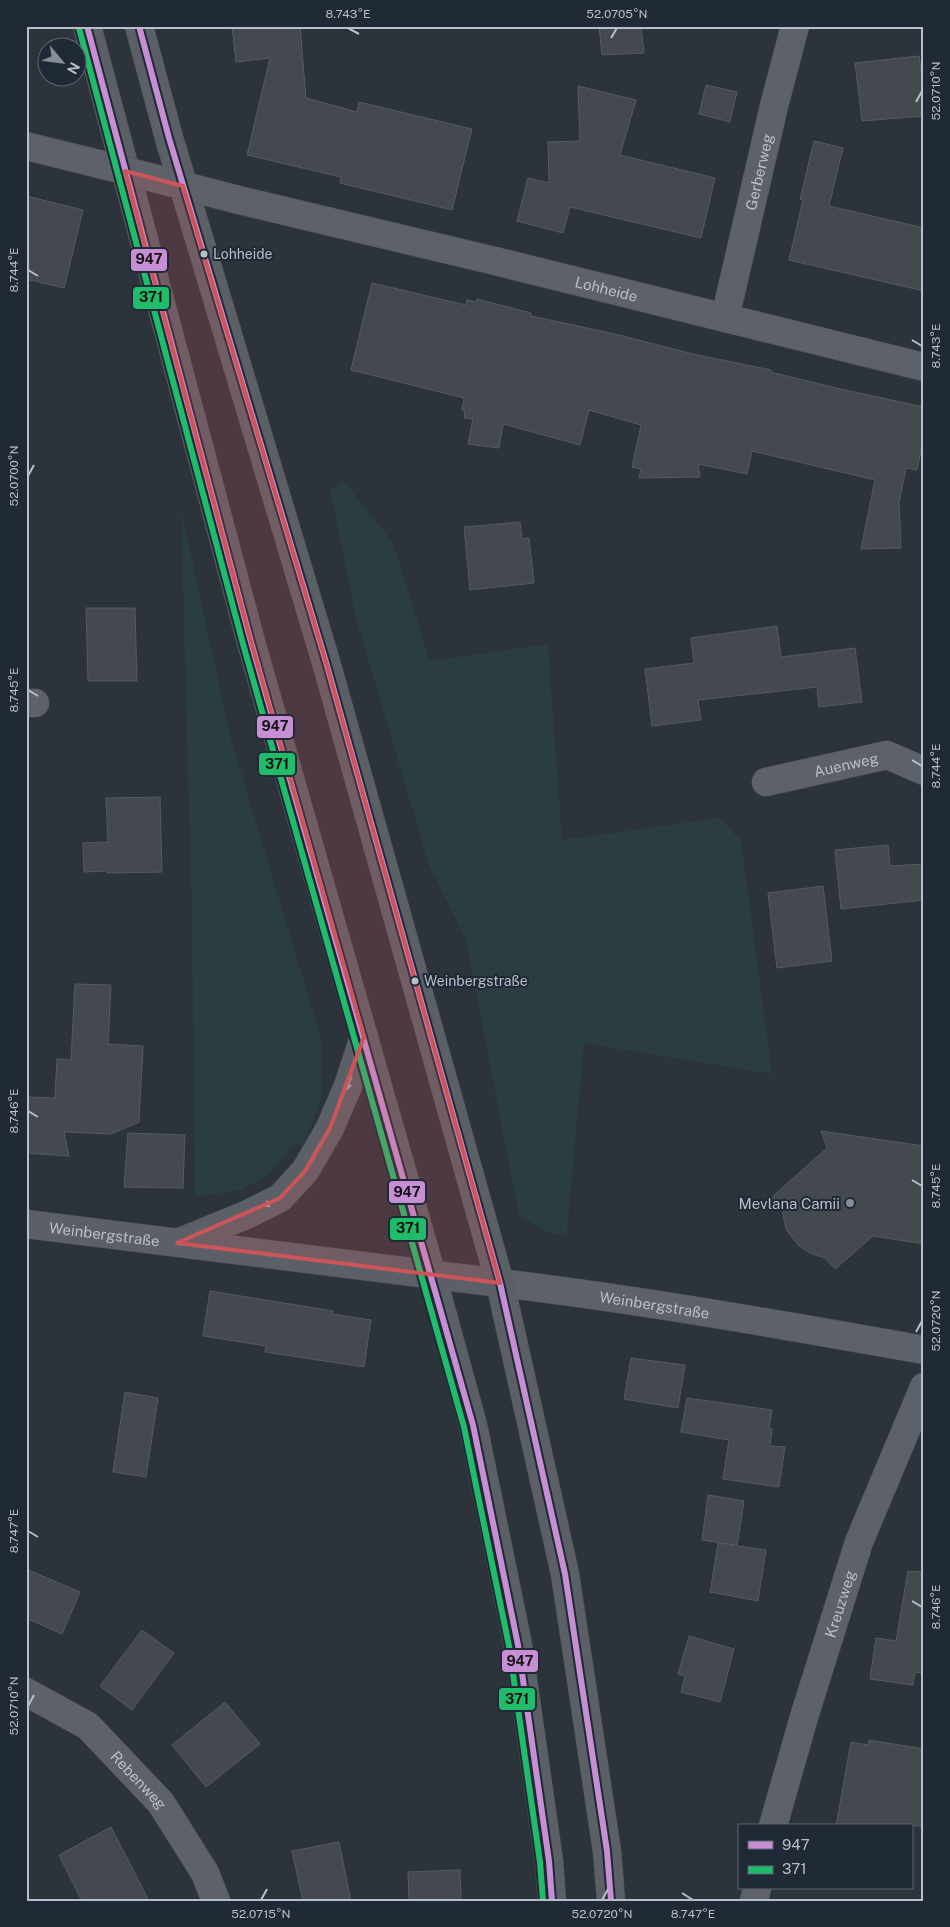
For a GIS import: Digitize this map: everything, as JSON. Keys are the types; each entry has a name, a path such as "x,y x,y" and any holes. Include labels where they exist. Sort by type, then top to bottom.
{"main road":[{"path":"87,26 251,642 473,1425 518,1645 549,1861 552,1901"},
{"path":"139,26 169,138 326,662 500,1283 566,1574 607,1851 611,1901"},
{"path":"177,1243 246,1215 280,1198 305,1171 330,1128 348,1086 364,1037"},
{"name":"Weinbergstraße","path":"26,1224 500,1283"}],"street":[{"name":"Gerberweg","path":"725,318 774,106 795,26"},
{"name":"Lohheide","path":"26,146 239,200 924,367"},
{"name":"Auenweg","path":"766,782 887,755 924,771"},
{"name":"Weinbergstraße","path":"500,1283 584,1293 743,1317 924,1350"},
{"name":"Kreuzweg","path":"774,1824 804,1717 859,1542 924,1387"},
{"name":"Rebenweg","path":"26,1692 88,1726 161,1802 206,1873 216,1901"}],"highlighted area":[{"path":"125,171 183,186 326,662 500,1283 177,1243 280,1198 305,1171 330,1128 364,1037 251,642"}],"green space":[{"path":"343,480 393,543 430,661 548,644 562,840 720,818 741,841 772,1074 584,1043 567,1233 551,1234 519,1216 466,941 428,862 356,618 330,490"},
{"path":"181,509 231,739 321,1038 322,1096 303,1146 296,1143 267,1176 240,1190 195,1197 192,924"}],"building":[{"path":"232,26 300,26 306,98 357,112 359,102 472,129 452,210 340,183 341,177 247,155 270,58 236,62"},
{"path":"599,26 641,26 644,53 602,55"},
{"path":"919,56 924,93 924,116 862,121 855,63"},
{"path":"706,85 737,92 730,122 699,114"},
{"path":"578,86 636,100 620,155 715,178 701,238 570,207 563,233 517,221 528,178 549,183 548,142 580,141"},
{"path":"814,141 843,148 829,206 924,228 924,291 789,260 803,200 800,199"},
{"path":"26,196 83,210 64,288 26,279"},
{"path":"372,283 466,305 467,300 477,302 477,299 531,313 531,316 615,334 693,354 771,370 770,372 924,407 924,437 917,470 906,468 899,503 901,548 861,549 875,480 752,451 747,474 698,464 700,477 639,478 641,469 632,467 641,425 589,410 580,445 503,424 499,448 468,444 473,419 464,418 465,411 462,410 464,398 351,370"},
{"path":"520,522 522,539 529,538 534,583 470,590 464,527"},
{"path":"86,608 135,608 137,681 88,681"},
{"path":"777,626 781,657 855,648 862,702 819,707 817,687 698,700 701,720 652,726 645,669 694,663 691,638"},
{"path":"160,797 162,872 84,872 83,843 108,842 106,798"},
{"path":"888,845 890,866 924,864 924,900 841,909 835,850"},
{"path":"823,886 832,961 777,968 768,893"},
{"path":"75,984 111,985 108,1044 143,1046 139,1122 111,1134 64,1132 69,1156 26,1153 26,1097 55,1098 57,1059 71,1060"},
{"name":"Mevlana Camii","path":"821,1131 924,1146 924,1244 873,1236 835,1269 825,1258 812,1254 799,1246 786,1229 782,1209 772,1197 827,1148"},
{"path":"128,1133 185,1135 183,1188 124,1187"},
{"path":"210,1291 333,1311 332,1314 371,1320 364,1367 265,1352 266,1346 203,1336"},
{"path":"631,1358 685,1365 678,1408 624,1399"},
{"path":"125,1392 158,1398 146,1477 113,1472"},
{"path":"687,1398 772,1410 769,1428 772,1429 770,1446 785,1447 779,1487 723,1479 729,1440 681,1432"},
{"path":"708,1495 744,1501 737,1546 766,1550 758,1601 710,1592 718,1543 734,1545 702,1540"},
{"path":"26,1569 80,1592 62,1634 26,1618"},
{"path":"908,1571 924,1572 924,1673 915,1672 913,1685 870,1679 876,1638 896,1641"},
{"path":"142,1630 174,1653 132,1710 100,1686"},
{"path":"689,1636 734,1649 720,1702 681,1692 685,1676 678,1674"},
{"path":"225,1702 260,1744 206,1787 172,1745"},
{"path":"869,1740 924,1749 924,1826 912,1826 912,1824 836,1824 851,1742 868,1745"},
{"path":"111,1827 149,1901 82,1901 59,1855"},
{"path":"339,1842 351,1901 303,1901 292,1851"},
{"path":"460,1870 461,1901 409,1901 408,1872"}],"transit line":[{"name":"947","path":"87,26 251,642 473,1425 518,1645 549,1861 552,1901"},
{"name":"947","path":"139,26 169,138 326,662 500,1283 565,1574 607,1851 611,1901"},
{"name":"371","path":"79,28 243,644 464,1427 509,1646 540,1862 543,1901"}],"place":[{"name":"Lohheide","path":"204,254"},
{"name":"Weinbergstraße","path":"415,981"},
{"name":"Mevlana Camii","path":"850,1203"}]}
